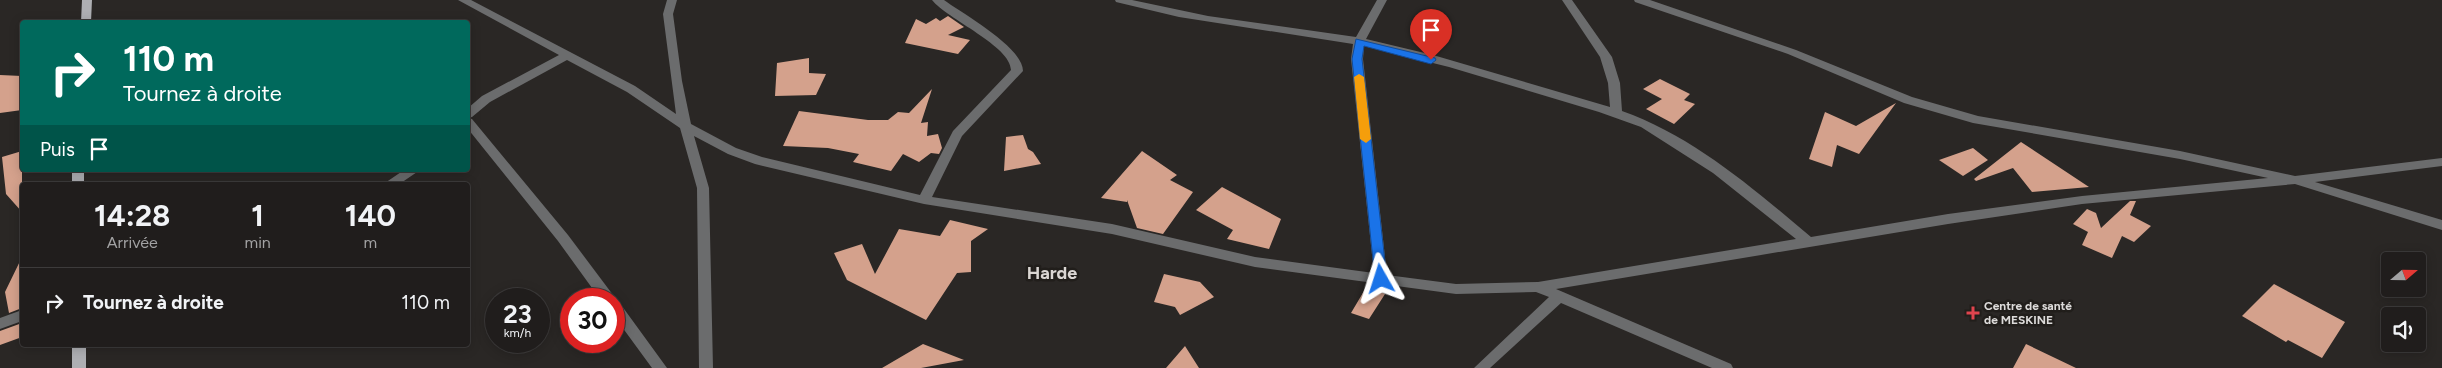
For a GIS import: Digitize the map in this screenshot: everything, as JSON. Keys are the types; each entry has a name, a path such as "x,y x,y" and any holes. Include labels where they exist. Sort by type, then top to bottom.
{"main road":[{"path":"86,20 88,0"},
{"path":"79,347 79,368"}],"street":[{"path":"463,0 631,89 686,127 732,152 759,161 924,200 1112,229 1255,262 1456,289 1538,287 1948,219 2082,200 2295,180 2442,162"},
{"path":"672,0 668,14 676,80 686,127 703,188 706,368"},
{"path":"924,200 958,134 1017,71 1017,64 1004,48 937,0"},
{"path":"1120,0 1160,12 1359,42 1485,75 1616,114 1656,130 1764,204 1809,243"},
{"path":"1381,279 1357,59 1359,42 1382,0"},
{"path":"1567,0 1606,57 1614,83 1616,114"},
{"path":"1639,0 1792,52 1908,100 1977,120 2180,155 2295,180 2442,225"},
{"path":"470,112 486,99 566,56"},
{"path":"470,124 563,238 600,288"},
{"path":"393,182 411,172"},
{"path":"1538,287 1726,368"},
{"path":"1481,368 1560,295"},
{"path":"0,324 20,316"},
{"path":"625,321 660,368"}],"building":[{"path":"948,16 964,27 948,35 970,40 958,54 905,43 916,19 926,24 936,18 940,21"},
{"path":"809,58 809,73 826,74 816,95 775,96 777,63"},
{"path":"0,75 20,76 20,110 0,113"},
{"path":"1660,79 1690,94 1684,100 1695,104 1674,124 1646,109 1662,99 1643,89"},
{"path":"932,89 921,123 928,122 927,136 938,134 942,148 939,154 931,153 919,162 903,154 891,171 853,162 859,154 828,148 783,146 799,111 868,120 888,120 898,112 909,113"},
{"path":"1896,103 1859,154 1837,145 1832,167 1809,159 1825,112 1856,126"},
{"path":"1023,135 1028,149 1033,152 1041,164 1004,171 1006,137"},
{"path":"2021,142 2089,187 2032,192 2013,168 1976,181 1974,179"},
{"path":"1973,148 1988,160 1963,176 1939,160"},
{"path":"1142,151 1177,175 1170,180 1193,192 1163,234 1137,228 1127,200 1127,202 1101,198"},
{"path":"20,152 22,182 20,182 20,210 6,194 2,157"},
{"path":"1222,187 1281,219 1269,249 1227,239 1233,230 1196,210"},
{"path":"2130,201 2136,201 2130,215 2151,226 2134,242 2122,236 2112,258 2082,245 2088,232 2073,224 2087,209 2096,213 2101,228"},
{"path":"950,220 988,229 971,241 971,272 957,273 926,320 847,280 834,253 862,244 875,274 899,229 940,236"},
{"path":"20,261 20,309 9,313 5,292"},
{"path":"1164,274 1200,282 1214,297 1180,315 1175,307 1154,302"},
{"path":"2274,284 2345,322 2322,358 2288,340 2286,342 2242,316"},
{"path":"1367,286 1385,294 1369,319 1351,313"},
{"path":"20,324 20,338 0,345 0,331"},
{"path":"923,344 964,360 921,368 882,368"},
{"path":"2026,344 2076,368 2013,368"},
{"path":"1185,346 1199,368 1166,368"}],"slow traffic":[{"path":"1359,77 1366,139"}],"place":[{"name":"Centre de santé de MESKINE","path":"1973,313"}],"district":[{"name":"Harde","path":"1052,273"}],"route":[{"path":"1381,279 1357,59 1359,42 1431,60"}]}
